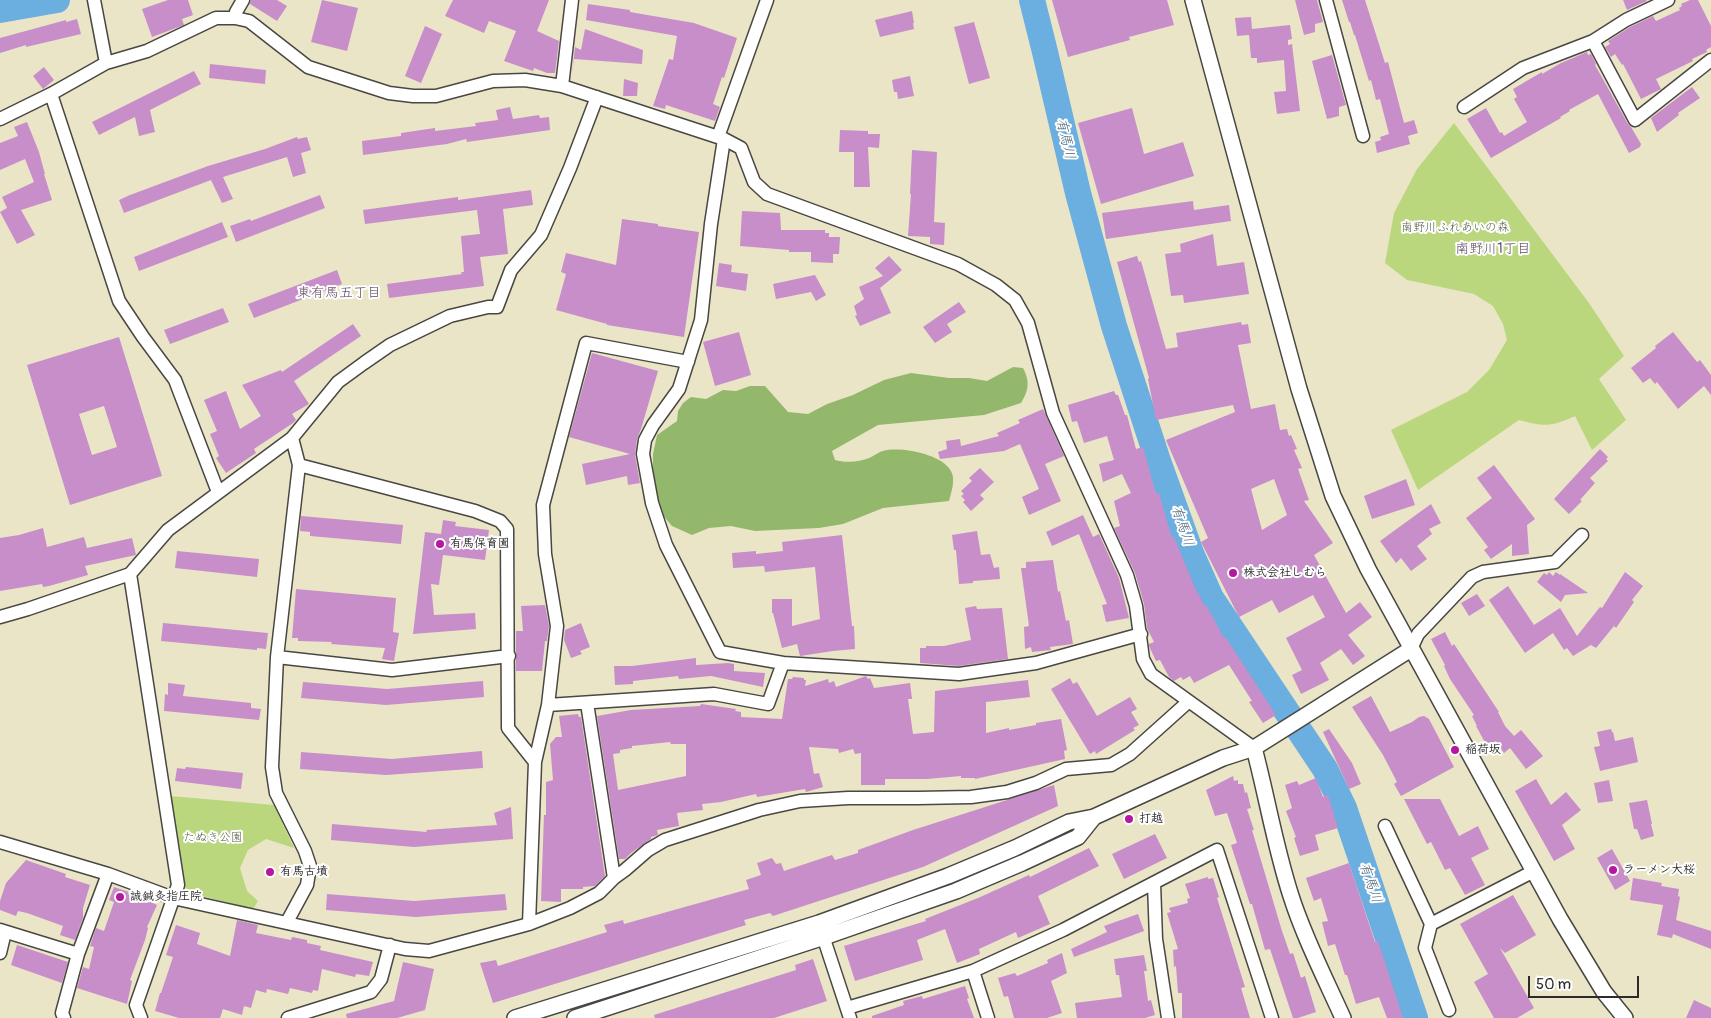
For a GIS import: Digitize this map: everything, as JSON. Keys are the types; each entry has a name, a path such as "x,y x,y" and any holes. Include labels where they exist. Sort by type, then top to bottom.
{"street":[{"path":"94,0 106,63"},
{"path":"235,18 236,12 243,0"},
{"path":"562,86 572,0"},
{"path":"767,0 721,138 701,320 680,389 653,425 646,440 643,454 652,503 666,545 720,652 783,663 960,674 1036,663 1141,634"},
{"path":"1193,0 1299,389 1333,496 1368,570 1534,872 1604,992 1625,1018"},
{"path":"1326,0 1363,136"},
{"path":"1464,107 1523,68 1593,41 1626,20 1668,0"},
{"path":"0,119 51,94 106,63 147,51 216,18 235,18 249,21 308,67 389,93 436,96 493,81 525,80 562,86 721,138 741,148 754,182 767,194 958,264 996,285 1015,300 1028,323 1053,413 1127,575 1136,606 1143,659 1151,674 1254,748 1291,898 1343,1018"},
{"path":"1593,41 1635,120 1711,60"},
{"path":"51,94 119,301 175,380 218,492"},
{"path":"0,617 130,574 168,530 292,438 338,382 390,345 450,316 488,307 497,307 511,270 541,235 570,168 597,97"},
{"path":"529,924 535,762 548,705 557,626 544,554 543,505 586,343 688,362"},
{"path":"287,922 308,885 310,866 305,851 276,793 272,767 277,658 299,465 292,438"},
{"path":"299,465 475,511 500,521 507,529 508,728 535,762"},
{"path":"575,1018 822,930 1015,848 1069,822 1094,818 1223,758 1254,748 1411,649 1418,634 1472,577 1483,572 1556,562 1582,536"},
{"path":"130,574 178,884 136,1005 141,1018"},
{"path":"277,658 392,670 509,656"},
{"path":"548,705 714,694 768,704 783,663"},
{"path":"0,842 108,874 173,898 413,950 429,951 529,924 570,908 599,893 648,850 665,840 768,808 800,801 848,798 970,797 1007,792 1036,783 1066,769 1110,765 1130,754 1188,702"},
{"path":"588,703 614,878"},
{"path":"1385,826 1431,924 1425,948 1449,1010"},
{"path":"822,930 848,1013 973,971 1063,930 1217,850 1272,1018"},
{"path":"1431,924 1534,872"},
{"path":"64,1018 62,1013 78,954 108,874"},
{"path":"1154,883 1156,938 1168,1018"},
{"path":"515,1018 822,930"},
{"path":"0,953 3,931 78,954"},
{"path":"288,1018 371,992 381,979 390,945"},
{"path":"973,971 988,1018"}],"green space":[{"name":"南野川ふれあいの森","path":"1454,123 1589,303 1624,356 1599,379 1626,420 1592,450 1575,416 1547,425 1519,420 1418,490 1391,430 1467,392 1489,370 1507,340 1503,324 1493,306 1474,294 1407,280 1385,263 1394,213 1417,169"},
{"path":"1013,367 1023,368 1028,381 1026,394 1021,403 984,415 878,425 832,451 835,460 843,462 869,458 890,450 910,451 930,456 946,465 951,471 953,482 949,501 883,508 843,524 819,528 755,531 731,526 709,528 692,535 672,526 661,513 653,471 653,454 657,435 677,421 678,411 683,403 691,397 706,399 723,390 736,391 750,386 765,386 788,412 808,414 884,380 911,373 987,381"},
{"name":"たぬき公園","path":"170,796 274,805 294,848 266,839 248,850 240,868 247,891 258,901 253,909 190,893 184,885"}],"building":[{"path":"168,0 188,0 193,15 182,19 184,25 152,37 142,9"},
{"path":"251,0 277,0 287,6 277,21 250,4"},
{"path":"322,0 358,8 347,51 311,42"},
{"path":"453,0 549,0 537,31 559,41 555,73 547,73 534,68 533,71 504,61 516,31 489,21 484,33 445,16"},
{"path":"1052,0 1167,0 1174,25 1129,37 1130,40 1068,57"},
{"path":"1295,0 1317,0 1323,22 1315,24 1315,32 1304,35"},
{"path":"1342,0 1365,0 1385,63 1388,62 1404,123 1414,120 1418,133 1408,136 1410,144 1377,153 1375,142 1381,140 1380,137 1389,134 1380,99 1376,100 1371,80 1369,81"},
{"path":"1623,0 1646,0 1647,1 1627,10"},
{"path":"1690,0 1698,0 1711,26 1711,47 1706,50 1707,52 1692,59 1693,61 1656,79 1661,89 1641,99 1623,64 1615,54 1611,57 1605,47 1610,44 1608,41 1630,27 1653,16 1656,21 1680,10 1681,4"},
{"path":"588,4 630,10 630,12 694,23 737,38 713,104 720,107 715,121 666,105 665,109 653,106 669,59 673,60 677,36 586,20"},
{"path":"912,11 914,29 880,37 875,20"},
{"path":"1251,17 1252,29 1290,25 1292,39 1288,40 1288,45 1292,44 1300,111 1277,114 1274,92 1286,91 1284,60 1257,63 1257,58 1251,58 1249,35 1237,36 1235,18"},
{"path":"77,19 81,34 26,47 26,45 0,53 0,38 66,20 66,22"},
{"path":"974,22 990,78 969,84 954,27"},
{"path":"425,26 442,34 421,83 405,76"},
{"path":"585,29 643,50 642,64 574,59 572,74 575,47 581,50"},
{"path":"1587,52 1588,55 1591,54 1595,65 1641,144 1640,147 1629,153 1598,94 1569,110 1561,118 1491,158 1467,119 1486,108 1500,133 1502,132 1504,136 1527,122 1514,99 1517,97 1513,89 1542,72 1542,74 1561,63"},
{"path":"1332,55 1346,105 1339,107 1339,116 1327,119 1312,61"},
{"path":"210,64 266,70 265,84 209,78"},
{"path":"44,67 54,80 43,89 33,76"},
{"path":"194,71 201,84 150,110 155,132 139,136 135,117 99,135 92,122"},
{"path":"910,76 914,96 898,99 897,92 894,92 892,80"},
{"path":"624,79 638,83 637,96 623,96"},
{"path":"1692,87 1700,98 1678,113 1679,115 1657,132 1651,118"},
{"path":"510,107 513,119 539,115 540,118 549,117 550,130 467,142 466,139 447,144 363,155 362,141 401,136 401,133 435,128 435,131 476,126 475,123 498,120 496,110"},
{"path":"1132,108 1144,154 1183,142 1194,176 1101,204 1078,123"},
{"path":"27,122 39,152 52,200 21,210 35,235 17,244 0,212 7,208 2,197 34,182 25,159 0,170 0,143 18,136 14,127"},
{"path":"840,130 868,131 868,134 880,134 879,148 868,147 870,187 854,187 854,152 839,152"},
{"path":"297,137 298,139 307,137 311,150 301,153 306,173 293,177 287,157 223,177 233,199 222,203 211,180 124,213 119,200 130,195 208,166"},
{"path":"912,150 937,152 934,222 945,223 944,245 930,244 930,237 908,236"},
{"path":"531,190 533,205 503,209 508,254 480,257 484,286 389,298 387,284 462,274 461,272 464,272 461,236 480,234 477,210 365,224 363,210 458,197 458,200"},
{"path":"320,195 325,208 236,242 230,226 250,219 251,221"},
{"path":"1193,201 1194,210 1229,205 1231,221 1106,239 1102,213"},
{"path":"742,211 780,213 781,230 825,230 825,233 829,233 829,237 840,237 839,254 833,254 833,263 811,262 811,252 789,252 789,250 740,246"},
{"path":"622,219 699,232 684,337 607,325 556,310 566,274 561,272 566,253 616,265"},
{"path":"222,222 228,237 139,271 134,257"},
{"path":"1213,234 1217,266 1244,262 1249,294 1184,303 1183,295 1171,296 1165,254 1181,252 1180,244"},
{"path":"889,256 902,270 880,288 891,313 860,326 855,316 857,315 854,306 864,299 859,287 883,276 875,268"},
{"path":"1137,256 1139,262 1141,261 1166,349 1178,347 1176,333 1241,322 1242,325 1248,324 1251,343 1238,345 1251,409 1275,404 1280,430 1287,429 1297,449 1294,450 1302,468 1298,469 1309,500 1304,501 1333,543 1314,555 1346,613 1360,602 1372,617 1348,635 1365,656 1353,665 1341,649 1320,663 1329,680 1301,694 1292,675 1302,670 1286,638 1325,617 1313,595 1279,613 1272,600 1239,617 1201,542 1208,538 1166,440 1235,412 1233,405 1156,420 1149,378 1117,262","holes":["1274,479 1287,515 1262,530 1251,489"]},
{"path":"719,263 732,265 731,272 748,274 746,291 716,286"},
{"path":"337,270 342,284 254,318 248,304"},
{"path":"815,275 826,295 816,301 811,292 776,299 773,284"},
{"path":"959,302 966,312 947,324 952,332 935,343 923,327"},
{"path":"223,308 229,322 170,344 164,330"},
{"path":"353,324 361,336 294,381 309,404 292,414 296,420 254,449 256,453 226,473 216,458 219,456 210,434 217,431 204,400 226,391 240,429 261,416 242,385 281,370 282,372"},
{"path":"739,332 751,375 715,386 703,342"},
{"path":"1673,332 1697,362 1700,360 1711,375 1711,395 1704,386 1678,409 1657,382 1655,384 1650,378 1643,383 1631,368"},
{"path":"119,337 162,476 70,505 27,365","holes":["104,406 117,447 92,455 79,414"]},
{"path":"592,353 658,371 637,439 635,455 640,483 628,485 627,476 586,485 582,464 630,454 569,437"},
{"path":"1114,391 1118,395 1125,415 1127,415 1136,449 1143,447 1156,494 1159,493 1172,538 1174,537 1198,595 1204,606 1206,605 1224,638 1226,638 1276,715 1263,723 1249,702 1252,701 1229,665 1194,683 1190,676 1183,680 1181,677 1174,681 1169,677 1160,660 1156,661 1149,646 1149,644 1154,642 1147,628 1144,604 1135,573 1114,528 1120,526 1114,501 1131,493 1122,474 1103,482 1099,464 1114,460 1107,436 1084,443 1077,421 1072,422 1068,405"},
{"path":"1043,409 1064,456 1045,464 1061,501 1029,515 1022,497 1039,489 1020,444 1004,451 940,459 938,452 947,449 946,441 960,439 961,446 999,436 997,433 1020,423 1018,420"},
{"path":"1600,449 1608,457 1606,459 1608,461 1590,478 1595,483 1580,500 1582,501 1569,514 1554,499"},
{"path":"1494,465 1535,519 1527,525 1529,554 1512,556 1512,544 1491,559 1484,550 1488,547 1466,518 1492,498 1477,478"},
{"path":"980,468 994,482 980,495 984,499 971,511 963,502 965,500 961,496 964,494 961,491 972,481 969,478"},
{"path":"1406,479 1415,505 1372,519 1364,496"},
{"path":"1431,504 1441,523 1429,529 1432,534 1417,546 1427,559 1411,571 1401,558 1396,563 1380,541"},
{"path":"1083,515 1093,537 1099,534 1119,578 1129,618 1106,622 1102,605 1107,604 1079,534 1052,546 1046,532"},
{"path":"301,516 403,525 401,544 310,536 310,532 300,531"},
{"path":"443,520 456,522 455,526 489,530 485,560 443,555 439,585 431,584 434,615 475,613 476,629 413,634 425,532 441,534"},
{"path":"43,528 47,547 84,537 87,548 132,538 136,555 85,566 88,575 49,586 43,587 42,584 0,591 0,538"},
{"path":"977,531 981,555 990,554 994,568 999,567 1000,579 959,584 956,550 954,550 952,535"},
{"path":"842,535 852,626 854,626 855,649 800,656 797,644 782,648 772,613 772,599 792,599 792,626 820,619 815,567 765,572 764,566 733,568 732,553 756,551 756,554 783,551 782,542"},
{"path":"177,551 259,559 257,577 175,568"},
{"path":"1053,560 1058,592 1060,591 1066,621 1069,620 1073,644 1050,647 1051,650 1032,652 1031,647 1025,649 1024,627 1029,626 1021,568 1026,568 1026,562"},
{"path":"1549,572 1553,576 1556,572 1560,574 1588,593 1565,595 1561,602 1537,582 1544,573 1547,575"},
{"path":"1625,572 1643,586 1632,600 1634,602 1616,628 1614,626 1596,648 1591,645 1573,656 1567,648 1564,650 1553,633 1525,653 1489,600 1508,586 1534,625 1560,608 1577,636 1600,607 1602,608"},
{"path":"296,589 396,598 393,632 399,633 394,661 382,659 385,648 331,644 332,642 298,641 298,638 292,638"},
{"path":"1477,594 1485,606 1469,616 1461,603"},
{"path":"545,605 549,626 547,641 545,641 542,671 516,671 516,631 523,631 521,606"},
{"path":"976,606 977,609 1002,608 1008,659 959,666 920,663 920,648 944,646 971,640 965,608"},
{"path":"163,623 268,633 266,649 257,648 257,650 161,641"},
{"path":"581,623 590,647 580,651 582,654 571,658 564,640 565,630"},
{"path":"1445,632 1452,646 1454,644 1499,712 1505,726 1514,736 1521,730 1543,756 1526,769 1510,748 1504,753 1496,741 1487,746 1476,726 1472,716 1474,715 1450,679 1431,639"},
{"path":"696,658 696,665 728,663 734,664 734,671 765,673 763,687 711,676 679,679 678,676 633,681 633,684 615,685 614,666 632,666"},
{"path":"866,676 868,679 870,678 874,688 910,683 912,699 908,699 913,734 934,732 935,691 1028,680 1030,697 986,702 986,733 1061,719 1067,750 1064,751 1065,759 975,779 961,778 961,776 927,779 885,779 885,785 861,785 861,753 855,754 853,749 839,753 838,749 809,747 814,774 819,773 823,787 806,792 805,789 757,797 756,794 702,804 703,810 677,813 679,826 657,830 658,835 651,837 651,839 625,859 619,859 597,716 631,710 700,706 701,704 736,709 735,711 741,712 741,717 782,719 788,679 793,677 804,678 806,680 805,686 828,679 829,683 834,681 836,687","holes":["670,742 671,744 686,744 686,776 618,790 613,754 620,753 620,750 632,748 632,746"]},
{"path":"1070,678 1073,684 1077,682 1097,716 1130,697 1137,709 1131,712 1139,725 1133,728 1135,730 1096,754 1095,751 1090,754 1051,689"},
{"path":"483,681 484,697 386,705 301,698 303,682 387,689"},
{"path":"168,683 185,685 183,696 251,703 251,708 261,709 259,720 164,711 165,694 168,695"},
{"path":"1371,696 1390,732 1419,717 1424,716 1429,719 1454,767 1401,796 1394,784 1397,782 1383,755 1352,707"},
{"path":"578,714 581,717 605,876 595,886 583,887 583,889 561,889 561,902 541,901 546,782 553,780 550,744 556,737 562,737 559,716"},
{"path":"1329,729 1352,763 1361,784 1349,789 1323,732"},
{"path":"1611,729 1615,741 1633,737 1638,762 1600,771 1594,747 1600,746 1597,732"},
{"path":"482,751 483,768 386,775 300,769 301,752 392,759"},
{"path":"186,767 243,773 241,789 175,781 177,768 185,769"},
{"path":"1233,776 1234,781 1238,780 1238,784 1243,784 1245,793 1247,792 1251,808 1247,809 1254,830 1252,830 1282,931 1290,954 1293,953 1301,978 1305,976 1316,1012 1298,1018 1293,1018 1270,949 1265,950 1252,904 1250,904 1231,845 1237,843 1227,813 1215,816 1206,790"},
{"path":"1316,778 1323,797 1328,795 1338,828 1315,835 1319,850 1300,856 1294,838 1296,837 1286,811 1292,808 1285,785 1297,781 1299,785"},
{"path":"1536,779 1551,805 1566,792 1581,810 1562,825 1575,849 1554,861 1515,791"},
{"path":"1609,780 1613,801 1598,803 1594,783"},
{"path":"1054,785 1058,806 923,867 773,916 770,913 744,920 746,925 493,1003 480,963 496,960 498,966 607,932 604,925 623,920 624,924 749,889 746,880 761,875 757,863 772,858 776,864 781,863 784,871 832,855 835,860 858,853 858,850 913,830"},
{"path":"1404,799 1440,799 1459,836 1478,826 1489,849 1471,858 1485,885 1465,895 1450,868 1445,870 1431,842 1427,844"},
{"path":"1647,800 1654,836 1641,840 1637,829 1634,829 1629,803"},
{"path":"511,807 513,839 414,847 331,840 332,824 427,832 426,830 497,825 494,813"},
{"path":"1155,834 1167,858 1124,879 1112,854"},
{"path":"1089,848 1099,866 1038,896 1050,924 1018,938 1016,932 979,949 980,954 957,963 945,929 917,940 923,960 855,981 844,946 926,921 925,919 1029,875 1030,877"},
{"path":"1612,849 1630,881 1615,890 1597,858"},
{"path":"26,860 66,874 65,877 90,885 83,908 83,918 75,940 60,935 63,926 27,913 18,911 16,916 0,910 0,901 6,883"},
{"path":"1349,863 1375,942 1378,941 1403,1018 1387,1018 1379,997 1356,1004 1335,944 1328,946 1322,922 1328,921 1321,898 1314,901 1306,878"},
{"path":"1208,877 1208,879 1213,878 1219,897 1217,898 1245,987 1241,988 1250,1018 1182,1018 1182,993 1178,993 1173,950 1178,949 1167,913 1171,912 1169,908 1188,903 1187,899 1190,898 1185,884"},
{"path":"1633,878 1662,883 1661,886 1679,889 1678,896 1680,897 1676,920 1711,931 1711,949 1673,934 1672,938 1657,935 1663,905 1630,900"},
{"path":"114,887 157,905 147,927 145,940 130,980 132,981 127,1004 77,988 83,967 89,969 94,947 90,946 96,928 104,931 114,902 109,900"},
{"path":"327,894 414,901 505,894 507,910 416,917 326,910"},
{"path":"1513,895 1536,935 1505,953 1500,948 1534,1008 1517,1018 1494,1018 1474,982 1488,974 1460,924"},
{"path":"1138,914 1144,931 1074,957 1071,949 1107,932 1104,926"},
{"path":"237,920 258,925 256,933 291,940 292,937 307,940 307,943 321,946 320,950 373,962 369,976 356,974 355,977 322,969 318,991 313,990 312,993 290,988 288,994 267,989 266,993 256,990 251,1008 244,1006 242,1015 223,1009 220,1018 179,1018 155,1011 173,957 166,955 176,925 200,933 197,944 230,956"},
{"path":"17,945 68,962 62,983 11,965"},
{"path":"1062,953 1067,973 1051,981 1062,1013 1047,1018 1014,1018 1008,996 1004,997 998,978 1015,973 1017,976 1048,963 1047,960"},
{"path":"1144,955 1147,971 1144,971 1148,1001 1151,1000 1155,1015 1145,1018 1077,1018 1075,1003 1122,997 1119,975 1116,975 1114,959"},
{"path":"813,959 827,1001 774,1018 655,1018 654,1015 796,970 795,965"},
{"path":"403,962 434,969 425,1010 397,1018 347,1018 346,1014 394,1001"},
{"path":"965,986 969,998 967,999 974,1018 872,1018 872,1016 904,1005 903,1001 922,996 923,999"},
{"path":"1694,1000 1711,1008 1711,1018 1686,1018"}],"waterway":[{"name":"有馬川","path":"0,10 57,0"},
{"name":"有馬川","path":"1032,0 1078,193 1114,326 1158,461 1191,553 1211,598 1325,769 1344,808 1415,1018"}],"place":[{"name":"有馬保育園","path":"440,544"},
{"name":"株式会社しむら","path":"1233,573"},
{"name":"稲荷坂","path":"1455,750"},
{"name":"打越","path":"1129,819"},
{"name":"ラーメン大桜","path":"1613,870"},
{"name":"有馬古墳","path":"270,872"},
{"name":"誠鍼灸指圧院","path":"120,897"}],"district":[{"name":"南野川1丁目","path":"1493,249"},
{"name":"東有馬五丁目","path":"339,293"}]}
